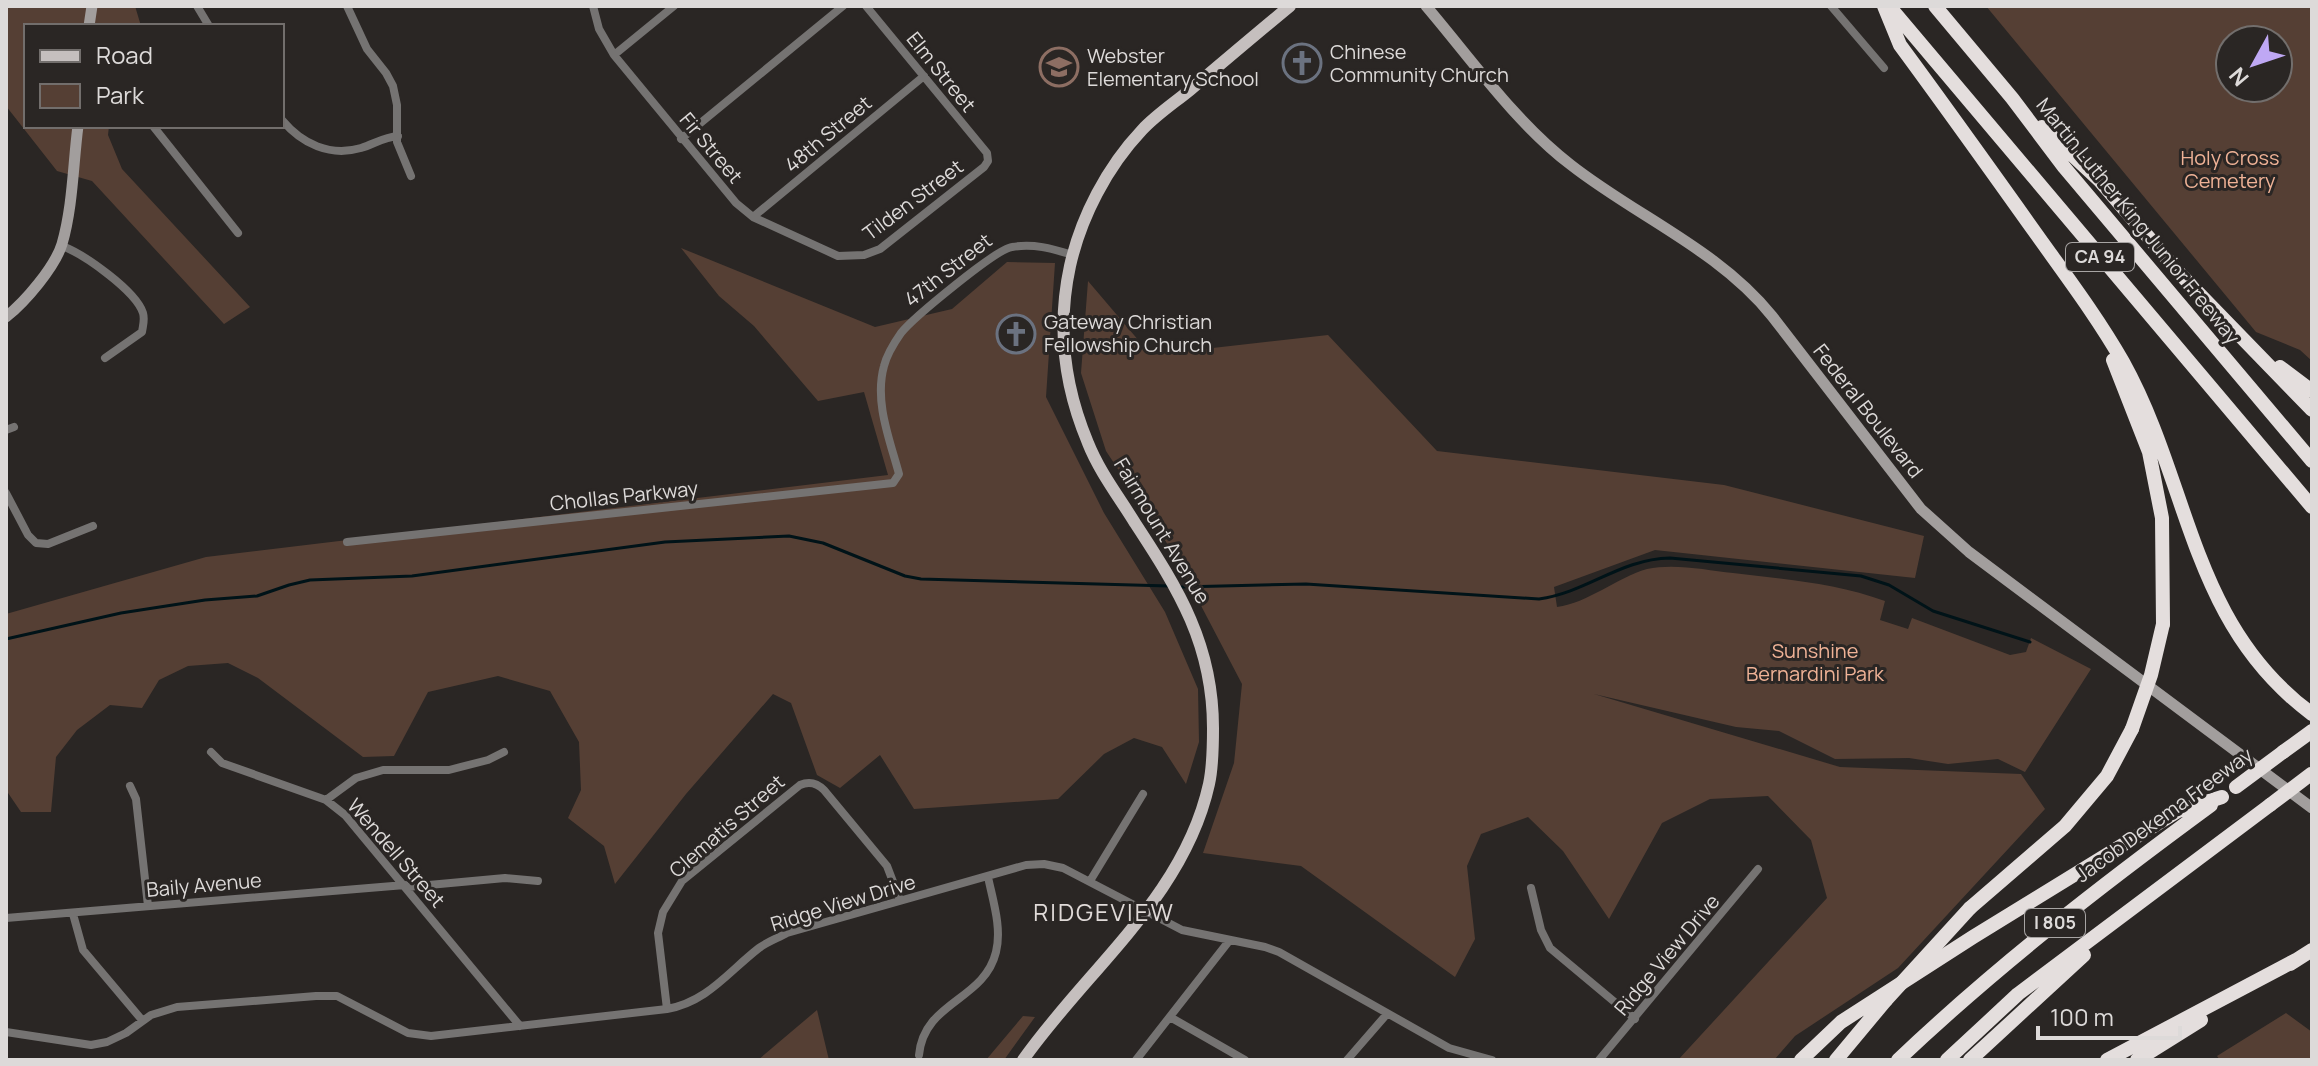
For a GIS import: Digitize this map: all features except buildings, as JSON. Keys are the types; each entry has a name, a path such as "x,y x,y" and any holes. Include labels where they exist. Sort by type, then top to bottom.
{"highway":[{"path":"1886,6 1900,45 2088,305 2134,385 2169,470 2202,567 2221,609 2242,643 2280,688 2312,714"},
{"name":"CA 94","path":"1886,6 2312,507"},
{"name":"Martin Luther King Junior Freeway","path":"1935,6 2012,98 2064,167 2312,461"},
{"path":"2012,98 2100,181 2206,301 2312,410"},
{"path":"2206,301 2261,351 2312,391"},
{"path":"1836,1060 1970,908 2065,826 2107,776 2132,729 2151,675 2163,624 2162,518 2149,452 2088,305"},
{"name":"Jacob Dekema Freeway","path":"1898,1060 1966,996 2071,910 2312,731"},
{"name":"I 805","path":"1947,1060 2018,994 2312,774"},
{"path":"1801,1060 1841,1022 1960,945 2178,811 2222,797"},
{"path":"1970,1060 2161,887"},
{"path":"2137,1060 2312,950"},
{"path":"2107,1060 2296,960"}],"main road":[{"path":"1073,255 1081,227 1100,190 1116,163 1143,130 1290,6"},
{"name":"Federal Boulevard","path":"1426,6 1521,118 1566,162 1710,258 1749,292 1772,316 1921,509 1969,552 2312,808"},
{"path":"6,317 33,292 62,246 78,128"},
{"name":"Fairmount Avenue","path":"1023,1060 1165,886 1193,834 1209,783 1213,754 1213,699 1196,627 1184,601 1088,443 1070,391 1063,331 1064,297 1073,255"}],"street":[{"path":"197,6 208,24"},
{"path":"347,6 367,49 393,86 397,105 397,142 411,176"},
{"name":"Fir Street","path":"593,6 604,40 614,55 736,203 753,217 838,256 853,257"},
{"path":"614,55 674,6"},
{"path":"681,139 843,6"},
{"name":"Elm Street","path":"866,6 987,153 988,161"},
{"path":"1831,6 1884,68"},
{"name":"48th Street","path":"753,217 924,76"},
{"path":"284,122 305,141 331,150 360,148 398,136"},
{"path":"155,128 238,233"},
{"name":"Tilden Street","path":"853,257 880,249 988,161"},
{"path":"62,246 105,270 142,309 142,332 105,358"},
{"name":"47th Street","path":"899,474 881,405 881,383 890,351 903,331 990,258 1009,247 1044,246 1073,255"},
{"name":"Chollas Parkway","path":"347,542 883,486 893,483 899,474"},
{"path":"6,493 28,535 36,543 48,544 93,526"},
{"name":"Wendell Street","path":"211,752 222,763 326,800 345,815 520,1026"},
{"path":"326,800 356,778 383,770 449,770 488,760 504,752"},
{"name":"Clematis Street","path":"667,1009 658,933 663,912 682,881 806,782 824,790 887,866 900,900"},
{"path":"130,786 136,799 148,906"},
{"path":"1090,881 1143,794"},
{"name":"Ridge View Drive","path":"6,1032 91,1045 107,1042 126,1033 142,1020 177,1007 337,996 408,1033 431,1036 667,1009 685,1006 701,998 761,946 787,933 1026,865 1044,864 1063,868 1182,930 1279,952 1449,1048 1492,1060"},
{"name":"Ridge View Drive","path":"1599,1060 1758,869"},
{"path":"919,1055 921,1039 928,1025 984,977 996,953 998,930 988,877"},
{"name":"Baily Avenue","path":"6,918 505,878 538,881"},
{"path":"1531,888 1541,930 1550,948 1635,1019"},
{"path":"73,914 83,950 142,1020"},
{"path":"1136,1060 1229,941"},
{"path":"1347,1060 1387,1014"},
{"path":"1170,1017 1245,1060"}],"green space":[{"path":"6,6 135,6 140,24 24,24 24,128 109,128 108,135 122,169 250,307 224,324 92,181 57,171 6,106"},
{"name":"Holy Cross Cemetery","path":"1986,6 2312,6 2312,361 2300,350 2256,332"},
{"path":"681,248 875,327 952,309 1007,262 1055,263 1046,397 1104,513 1165,612 1198,689 1199,742 1186,784 1162,747 1134,738 1104,754 1058,799 914,809 880,755 840,788 817,775 791,703 773,694 686,794 615,884 604,846 568,818 581,790 579,742 550,691 498,676 428,692 394,756 363,757 258,678 228,663 188,666 159,680 142,708 110,705 77,730 56,757 51,812 21,812 6,790 6,614 206,557 888,475 864,392 818,401 754,326 719,296"},
{"name":"Sunshine Bernardini Park","path":"1088,281 1151,355 1328,335 1437,451 1724,485 1924,536 1915,578 1655,550 1554,587 1557,607 1580,601 1647,569 1679,567 1848,590 1885,601 1880,620 1908,629 1912,618 2010,655 2026,652 2031,638 2091,669 2025,772 1998,759 1948,764 1909,758 1835,759 1779,731 1736,727 1594,694 1840,767 2021,774 2045,809 1898,968 1795,1036 1774,1060 1678,1060 1827,898 1811,840 1768,796 1710,799 1662,823 1609,919 1563,851 1528,817 1481,834 1467,866 1475,939 1455,977 1301,866 1203,853 1234,763 1242,684 1174,554 1106,451 1081,373"},
{"path":"817,1010 829,1060 758,1060"},
{"path":"2286,1013 2312,1032 2312,1060 2220,1060 2217,1056"},
{"path":"1023,1016 1035,1017 1004,1060 986,1060"}],"waterway":[{"path":"6,639 121,613 205,600 257,596 310,580 412,576 665,542 789,536 823,543 905,576 921,579 1169,586"},
{"path":"1181,587 1306,584 1539,599 1573,590 1635,564 1670,558 1861,576 1889,585 1933,611 2030,642"}],"place":[{"name":"Chinese Community Church","path":"1302,63"},
{"name":"Webster Elementary School","path":"1059,67"},
{"name":"Gateway Christian Fellowship Church","path":"1016,334"}],"district":[{"name":"RIDGEVIEW","path":"1104,913"}]}
